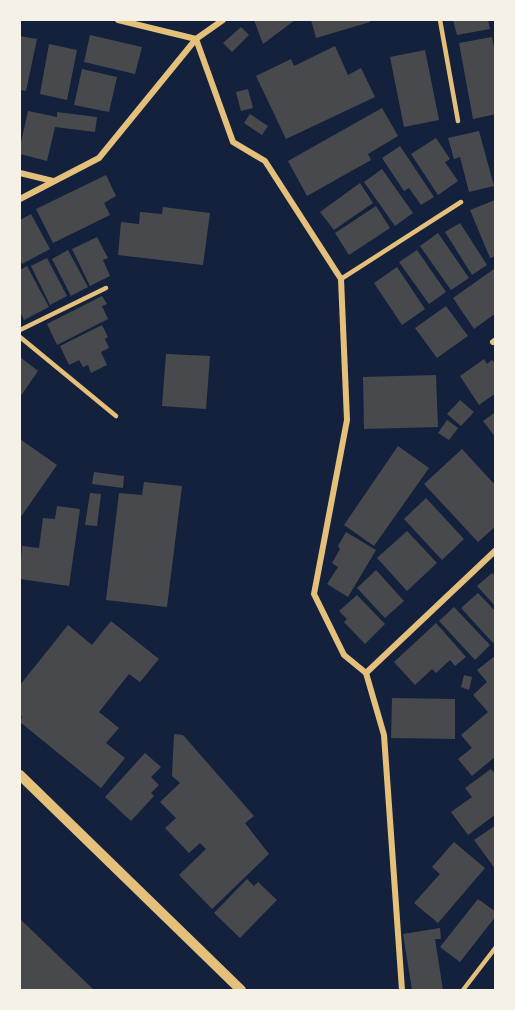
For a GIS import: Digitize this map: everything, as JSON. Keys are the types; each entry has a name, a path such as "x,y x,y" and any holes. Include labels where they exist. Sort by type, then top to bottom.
{"street":[{"path":"118,20 196,39"},
{"path":"20,199 99,158 196,39 223,20"},
{"path":"196,39 233,142 265,161 341,279 347,420 314,594 344,655 366,673 384,735 402,990"},
{"path":"20,173 54,182"},
{"path":"366,673 495,550"},
{"path":"20,775 241,990"}],"lane":[{"path":"440,20 458,121"},
{"path":"341,279 461,202"},
{"path":"20,330 106,288"},
{"path":"20,337 116,416"},
{"path":"463,990 495,946"}],"building":[{"path":"254,20 295,20 263,44"},
{"path":"311,20 370,20 370,22 316,38"},
{"path":"453,20 488,20 490,29 457,35"},
{"path":"241,27 249,35 232,52 223,43"},
{"path":"90,35 142,47 135,74 84,62"},
{"path":"20,36 37,39 26,91 20,90"},
{"path":"492,37 496,58 496,114 473,119 459,43"},
{"path":"49,44 77,50 67,100 40,94"},
{"path":"335,46 348,75 361,68 375,97 286,139 256,76 291,59 294,66"},
{"path":"425,50 439,120 404,127 390,57"},
{"path":"82,69 117,77 109,112 74,105"},
{"path":"248,89 253,108 241,111 236,92"},
{"path":"382,108 398,136 368,154 371,160 307,196 288,161"},
{"path":"28,111 57,117 57,112 97,117 95,132 55,127 47,161 20,154"},
{"path":"250,114 268,126 262,135 244,123"},
{"path":"479,131 494,186 469,192 460,157 454,159 448,138"},
{"path":"436,138 450,159 445,162 458,181 438,195 411,154"},
{"path":"400,146 434,197 421,205 409,188 404,191 382,158"},
{"path":"382,169 413,213 395,226 364,182"},
{"path":"106,175 116,196 104,203 110,215 53,243 36,209"},
{"path":"360,183 373,203 334,230 320,212"},
{"path":"495,200 496,256 490,258 470,210"},
{"path":"376,206 390,228 349,255 335,233"},
{"path":"163,207 210,213 203,265 118,255 121,222 139,224 140,212 162,214"},
{"path":"31,214 50,249 22,264 20,220"},
{"path":"460,223 487,265 472,275 445,232"},
{"path":"438,233 469,278 451,290 420,246"},
{"path":"97,237 108,258 103,260 110,276 90,286 72,249"},
{"path":"68,250 88,287 71,296 52,259"},
{"path":"417,250 446,292 429,304 399,262"},
{"path":"47,258 67,296 50,305 31,266"},
{"path":"27,266 49,307 24,320 20,311 20,270"},
{"path":"397,267 425,309 402,325 374,283"},
{"path":"494,269 496,271 496,313 474,329 453,298"},
{"path":"102,296 107,304 102,306 108,319 57,345 47,324"},
{"path":"446,306 468,336 437,358 415,328"},
{"path":"102,325 108,337 105,339 109,348 101,352 107,365 91,373 88,365 83,367 79,360 69,365 60,346"},
{"path":"166,354 210,356 206,409 162,406"},
{"path":"20,357 38,371 20,397"},
{"path":"484,359 487,364 492,360 496,364 496,393 479,405 460,376"},
{"path":"436,375 438,427 364,429 363,377"},
{"path":"460,400 474,412 461,426 447,414"},
{"path":"494,413 496,414 496,438 483,421"},
{"path":"447,420 458,428 449,440 438,433"},
{"path":"20,439 57,465 20,518"},
{"path":"398,446 429,468 374,546 344,525"},
{"path":"462,449 496,486 496,526 478,542 424,484"},
{"path":"94,472 124,476 123,488 92,484"},
{"path":"144,482 182,486 167,607 106,600 119,493 142,495"},
{"path":"90,493 101,494 97,526 85,525"},
{"path":"426,498 464,539 442,560 404,519"},
{"path":"57,506 80,509 69,586 20,579 22,546 39,548 43,518 55,519"},
{"path":"407,531 437,563 407,591 377,558"},
{"path":"346,532 376,550 348,597 327,584 338,567 332,563"},
{"path":"376,570 404,601 385,618 357,588"},
{"path":"492,573 496,576 496,607 477,586"},
{"path":"478,593 496,612 496,640 493,643 461,608"},
{"path":"357,595 385,624 365,644 344,622 347,619 339,611"},
{"path":"454,607 490,645 475,660 439,621"},
{"path":"111,621 159,659 140,682 129,674 99,712 119,728 106,743 125,758 101,788 20,722 22,717 20,714 20,685 68,625 92,645"},
{"path":"436,623 466,657 455,666 450,660 436,673 432,669 415,685 394,662"},
{"path":"496,655 496,756 472,776 458,759 472,748 461,735 488,712 473,695 487,682 477,670"},
{"path":"464,675 472,677 469,690 461,687"},
{"path":"392,698 455,699 455,739 391,738"},
{"path":"174,734 183,735 254,816 245,823 269,854 212,909 179,875 206,849 200,843 189,853 165,828 176,818 160,802 180,783 172,776"},
{"path":"145,753 161,767 151,777 159,785 151,793 154,796 131,821 105,797"},
{"path":"491,769 496,775 496,814 468,835 451,812 472,797 465,788"},
{"path":"496,825 496,870 474,840"},
{"path":"454,842 485,868 438,923 414,903 440,874 432,867"},
{"path":"247,879 254,886 258,882 277,900 240,938 214,913"},
{"path":"478,899 496,912 496,916 460,962 440,947"},
{"path":"20,919 94,990 20,990"},
{"path":"440,928 441,939 435,939 443,990 412,990 403,934"}]}
